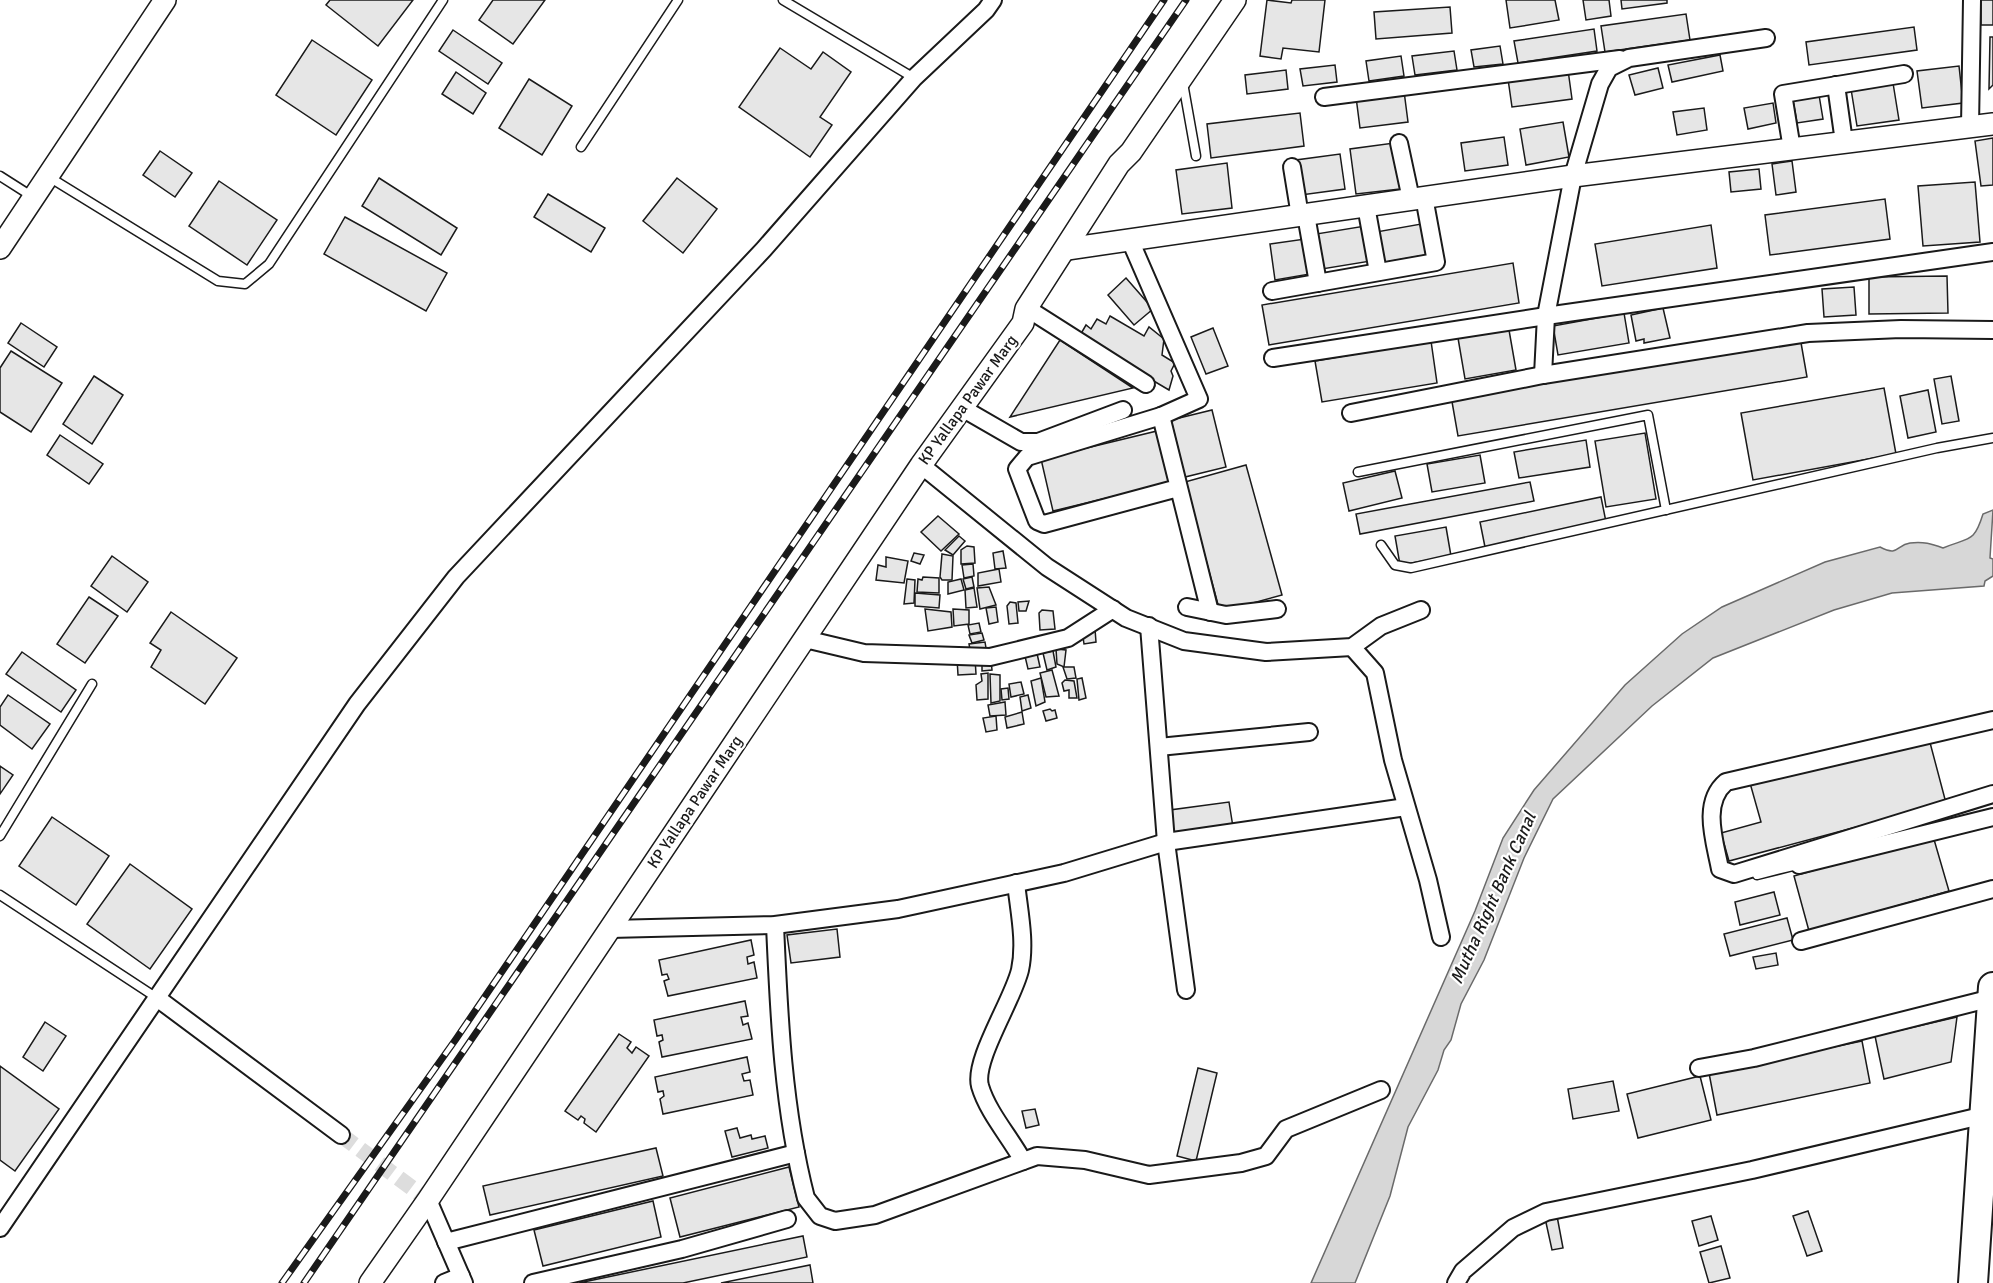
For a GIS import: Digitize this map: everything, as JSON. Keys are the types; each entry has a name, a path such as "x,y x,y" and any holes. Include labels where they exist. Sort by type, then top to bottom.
{"highway":[{"path":"1973,1283 1993,987"}],"street":[{"path":"0,248 165,0"},
{"path":"0,1228 357,704 456,577 764,249 914,78 993,0"},
{"name":"KP Yallapa Pawar Marg","path":"370,1283 429,1200 921,465 1029,319 1026,309 1073,248 1119,164 1131,152 1182,80 1235,0"},
{"path":"1970,127 1972,0"},
{"path":"1324,97 1766,38"},
{"path":"1543,375 1546,316 1573,176 1600,84 1609,68 1629,58"},
{"path":"1792,149 1783,94 1904,74"},
{"path":"1836,85 1844,142"},
{"path":"1073,248 1573,176 1993,124"},
{"path":"1272,291 1436,262 1399,144"},
{"path":"1292,167 1318,283"},
{"path":"1366,206 1378,272"},
{"path":"1130,240 1199,399 1161,416 1026,457 1017,469 1037,520 1044,524 1178,488"},
{"path":"1273,358 1993,252"},
{"path":"1029,319 1146,384"},
{"path":"1351,412 1543,375 1808,333 1901,329 1993,330"},
{"path":"962,408 1021,442 1038,442 1123,410"},
{"path":"1161,416 1210,612"},
{"path":"921,465 1047,567 1113,609 1184,641 1266,652 1352,647 1381,626 1421,610"},
{"path":"1187,607 1210,612 1251,614 1277,609"},
{"path":"805,639 864,653 990,657 1068,638 1113,609"},
{"path":"1149,626 1166,842 1186,990"},
{"path":"1352,647 1375,673 1393,760 1441,937"},
{"path":"1993,720 1726,782 1720,786 1710,818 1720,869 1734,874 1993,794"},
{"path":"1159,747 1309,732"},
{"path":"610,929 775,925 898,909 1064,873 1166,842 1406,807"},
{"path":"1793,866 1993,816"},
{"path":"1016,884 1022,939 1020,969 981,1065 980,1084 988,1106 1023,1161"},
{"path":"1801,941 1993,889"},
{"path":"775,925 780,1035 796,1153 806,1198 820,1216 835,1221 875,1215 1037,1156 1085,1160 1149,1174 1241,1163 1266,1156 1286,1129 1315,1115 1381,1090"},
{"path":"157,998 341,1135"},
{"path":"1699,1068 1754,1058 1992,998"},
{"path":"1456,1283 1463,1271 1513,1228 1546,1212 1752,1170 1985,1115"},
{"path":"446,1242 796,1153"},
{"path":"429,1200 463,1280 444,1283"},
{"path":"533,1283 682,1249 787,1219"}],"lane":[{"path":"48,176 218,281 245,284 269,264 442,0"},
{"path":"580,147 678,0"},
{"path":"783,0 914,78"},
{"path":"1182,80 1196,156"},
{"path":"0,176 34,197"},
{"path":"1358,472 1648,415 1666,510"},
{"path":"1381,545 1395,565 1411,568 1993,438"},
{"path":"0,836 92,684"},
{"path":"1757,875 1793,866"},
{"path":"0,895 157,998"}],"water":[{"name":"Mutha Right Bank Canal","path":"1993,510 1990,558 1993,559 1993,576 1985,581 1984,586 1892,593 1834,610 1713,658 1652,706 1553,799 1524,858 1484,960 1461,1004 1451,1040 1444,1050 1438,1070 1408,1127 1390,1196 1355,1283 1311,1283 1475,911 1503,838 1534,790 1625,685 1682,634 1722,607 1825,562 1880,547 1894,551 1905,544 1919,542 1943,548 1974,535 1983,514"}],"building":[{"path":"330,0 413,0 378,46 326,5"},
{"path":"493,0 545,0 513,44 479,20"},
{"path":"1267,0 1291,3 1292,0 1325,0 1319,52 1283,48 1281,59 1260,56"},
{"path":"1506,0 1555,0 1559,20 1510,28"},
{"path":"1583,0 1609,0 1611,16 1586,20"},
{"path":"1621,0 1667,0 1667,3 1622,9"},
{"path":"1981,0 1993,0 1993,25 1981,25"},
{"path":"1450,7 1452,33 1376,39 1374,12"},
{"path":"1686,14 1690,40 1605,52 1601,26"},
{"path":"1914,27 1917,50 1809,65 1806,42"},
{"path":"1594,29 1597,51 1518,63 1514,41"},
{"path":"453,30 502,63 488,84 439,51"},
{"path":"1990,37 1993,37 1993,85 1989,89"},
{"path":"312,40 372,80 336,135 276,95"},
{"path":"1500,46 1503,64 1474,67 1471,50"},
{"path":"780,48 811,69 823,52 851,72 820,117 832,125 810,157 739,107"},
{"path":"1454,51 1457,70 1415,75 1412,56"},
{"path":"1720,55 1723,71 1672,82 1668,65"},
{"path":"1401,56 1404,76 1369,81 1366,61"},
{"path":"1335,65 1337,82 1303,86 1300,69"},
{"path":"1959,66 1963,103 1922,108 1917,71"},
{"path":"1658,68 1663,88 1635,95 1629,75"},
{"path":"1286,70 1288,89 1247,94 1245,75"},
{"path":"1568,70 1572,99 1512,107 1508,79"},
{"path":"456,72 486,93 473,114 442,94"},
{"path":"529,79 572,106 542,155 499,128"},
{"path":"1893,83 1899,120 1857,126 1851,89"},
{"path":"1404,91 1408,122 1360,128 1356,97"},
{"path":"1819,95 1823,119 1797,123 1793,100"},
{"path":"1773,103 1776,123 1748,129 1744,108"},
{"path":"1704,108 1707,130 1677,135 1673,112"},
{"path":"1300,113 1304,146 1211,158 1207,124"},
{"path":"1563,122 1569,157 1526,165 1520,129"},
{"path":"1504,137 1508,165 1465,171 1461,143"},
{"path":"1993,138 1993,185 1981,186 1975,141"},
{"path":"1394,143 1400,189 1356,194 1350,149"},
{"path":"160,151 192,173 175,197 143,175"},
{"path":"1340,154 1345,189 1301,195 1296,160"},
{"path":"1792,161 1796,192 1776,195 1772,164"},
{"path":"1227,163 1232,208 1182,214 1176,170"},
{"path":"1759,169 1761,189 1731,192 1729,172"},
{"path":"379,178 457,228 441,255 362,206"},
{"path":"677,178 717,209 683,253 643,221"},
{"path":"219,181 277,220 247,265 189,226"},
{"path":"1975,182 1980,242 1923,246 1918,186"},
{"path":"548,194 605,228 591,252 534,217"},
{"path":"1885,199 1890,239 1770,255 1765,215"},
{"path":"345,217 447,273 426,311 324,254"},
{"path":"1421,224 1426,255 1381,263 1376,232"},
{"path":"1711,225 1717,268 1602,286 1595,244"},
{"path":"1365,226 1371,261 1322,269 1316,234"},
{"path":"1305,239 1310,274 1275,280 1270,244"},
{"path":"1513,263 1519,303 1269,345 1262,305"},
{"path":"1947,276 1948,313 1869,314 1869,277"},
{"path":"1126,278 1153,309 1134,325 1108,295"},
{"path":"1854,287 1856,315 1824,317 1822,289"},
{"path":"1663,308 1670,338 1644,343 1644,339 1636,341 1631,315"},
{"path":"1624,313 1629,343 1558,355 1553,326"},
{"path":"1110,316 1144,336 1149,327 1164,339 1162,355 1175,363 1171,371 1173,376 1169,390 1079,337 1086,325 1091,329 1097,319 1106,324"},
{"path":"21,323 57,347 44,367 8,343"},
{"path":"1213,328 1228,366 1206,374 1191,337"},
{"path":"1509,330 1516,370 1465,379 1458,338"},
{"path":"1800,337 1807,377 1458,436 1451,396"},
{"path":"1060,340 1133,388 1010,417"},
{"path":"1431,341 1437,383 1322,402 1315,361"},
{"path":"11,351 62,383 31,432 0,412 0,368"},
{"path":"94,376 123,395 92,444 63,424"},
{"path":"1951,376 1959,421 1942,424 1934,379"},
{"path":"1884,388 1896,454 1753,480 1741,413"},
{"path":"1928,390 1936,432 1908,438 1900,396"},
{"path":"1212,410 1226,467 1185,477 1171,420"},
{"path":"1157,431 1169,483 1053,511 1041,459"},
{"path":"1645,433 1656,499 1606,507 1595,441"},
{"path":"60,435 103,464 89,484 47,455"},
{"path":"1586,440 1590,467 1519,478 1514,452"},
{"path":"1480,455 1485,483 1432,492 1427,464"},
{"path":"1246,465 1282,595 1220,612 1185,482"},
{"path":"1395,471 1402,498 1349,511 1343,483"},
{"path":"1530,482 1534,501 1360,534 1356,514"},
{"path":"1601,497 1606,522 1485,547 1480,522"},
{"path":"938,516 959,534 941,551 921,532"},
{"path":"1446,527 1451,556 1400,565 1395,536"},
{"path":"959,536 965,541 953,555 945,550"},
{"path":"967,546 974,547 975,563 961,564 961,550"},
{"path":"1003,551 1006,568 995,569 993,553"},
{"path":"914,553 924,555 920,564 911,561"},
{"path":"942,554 953,556 952,580 942,580 940,577"},
{"path":"112,556 148,582 127,612 91,586"},
{"path":"886,557 908,561 904,583 876,580 878,565 886,567"},
{"path":"973,564 974,576 964,578 962,565"},
{"path":"999,569 1001,582 978,586 978,573"},
{"path":"923,577 939,578 939,593 917,592 918,579 922,580"},
{"path":"972,577 974,587 966,589 963,579"},
{"path":"907,579 915,580 914,603 904,604"},
{"path":"961,579 964,590 948,594 948,582"},
{"path":"989,587 996,605 980,609 977,588"},
{"path":"974,588 977,607 966,608 965,590"},
{"path":"915,593 940,595 939,608 915,606"},
{"path":"89,597 118,616 85,663 57,644"},
{"path":"1029,601 1026,611 1019,611 1018,602"},
{"path":"1010,602 1016,603 1018,623 1009,624 1007,606"},
{"path":"996,607 998,622 989,624 986,608"},
{"path":"925,609 951,612 952,627 928,631"},
{"path":"953,609 969,610 969,624 954,626"},
{"path":"1042,610 1053,611 1055,629 1040,630 1039,613"},
{"path":"171,612 237,658 205,704 151,667 161,650 150,643"},
{"path":"979,623 981,632 970,634 968,625"},
{"path":"1095,629 1096,642 1084,644 1082,630"},
{"path":"982,633 984,640 972,643 969,635"},
{"path":"985,642 987,654 971,655 969,644"},
{"path":"1036,649 1040,667 1028,669 1024,652"},
{"path":"1056,649 1066,650 1064,667 1057,664"},
{"path":"1053,651 1056,667 1047,670 1043,653"},
{"path":"22,652 76,690 61,712 6,674"},
{"path":"957,658 975,658 976,674 958,675"},
{"path":"991,660 992,670 982,671 982,661"},
{"path":"1063,667 1074,667 1076,678 1067,679"},
{"path":"1052,670 1059,696 1046,697 1040,673"},
{"path":"988,673 988,699 977,700 976,685 982,681 981,674"},
{"path":"990,674 1000,675 1000,701 991,703"},
{"path":"1041,678 1045,702 1036,706 1031,681"},
{"path":"1082,678 1086,698 1079,700 1077,679"},
{"path":"1065,680 1074,681 1077,698 1069,698 1069,690 1064,691 1062,683"},
{"path":"1021,682 1024,694 1011,697 1009,684"},
{"path":"1008,688 1009,699 1002,700 1001,689"},
{"path":"8,695 50,724 32,749 0,725 0,707"},
{"path":"1028,695 1031,708 1022,711 1020,697"},
{"path":"1005,702 1006,715 990,716 988,705"},
{"path":"1055,710 1057,718 1046,721 1043,711"},
{"path":"1022,712 1024,724 1007,728 1005,717"},
{"path":"996,716 997,730 986,732 983,718"},
{"path":"1928,735 1946,803 1729,861 1721,833 1761,822 1750,783"},
{"path":"0,766 13,775 0,794"},
{"path":"1229,802 1233,827 1173,835 1170,810"},
{"path":"52,817 109,856 76,905 19,866"},
{"path":"1933,836 1949,891 1809,931 1794,876"},
{"path":"130,864 192,909 150,969 87,924"},
{"path":"1774,892 1780,915 1740,925 1735,902"},
{"path":"1787,918 1793,940 1730,956 1724,934"},
{"path":"837,929 840,957 791,963 787,935"},
{"path":"751,940 754,955 747,957 748,964 754,962 757,978 668,996 664,981 669,979 667,974 662,975 659,960"},
{"path":"1776,953 1778,965 1756,969 1753,957"},
{"path":"745,1001 748,1016 741,1017 743,1025 748,1023 752,1039 662,1057 659,1042 663,1040 662,1035 657,1036 654,1020"},
{"path":"1957,1017 1951,1062 1884,1079 1875,1036"},
{"path":"45,1022 66,1036 43,1071 23,1057"},
{"path":"619,1034 631,1042 627,1048 632,1053 636,1047 649,1056 596,1132 584,1123 585,1119 581,1116 578,1120 565,1111"},
{"path":"1862,1041 1870,1083 1717,1115 1709,1073"},
{"path":"747,1057 750,1072 742,1074 744,1081 750,1080 753,1095 663,1114 660,1099 664,1096 663,1091 658,1092 655,1077"},
{"path":"0,1066 59,1109 15,1171 0,1160"},
{"path":"1198,1068 1217,1073 1196,1161 1177,1156"},
{"path":"1700,1076 1711,1120 1638,1138 1627,1094"},
{"path":"1613,1081 1619,1111 1573,1119 1568,1089"},
{"path":"1035,1109 1039,1125 1026,1128 1022,1111"},
{"path":"737,1128 740,1138 751,1135 752,1139 765,1136 768,1148 732,1157 725,1131"},
{"path":"656,1148 663,1176 490,1215 483,1186"},
{"path":"789,1167 799,1207 680,1237 670,1198"},
{"path":"653,1201 661,1237 543,1266 534,1230"},
{"path":"1808,1211 1822,1251 1807,1256 1793,1216"},
{"path":"1557,1216 1563,1248 1552,1250 1545,1218"},
{"path":"1711,1216 1718,1240 1699,1246 1692,1221"},
{"path":"803,1236 807,1257 683,1283 579,1283"},
{"path":"1721,1246 1730,1278 1709,1283 1700,1252"},
{"path":"810,1265 813,1283 721,1283"}],"tunnel":[{"path":"341,1135 428,1200"}],"railway":[{"path":"282,1283 456,1039 1164,0"},
{"path":"304,1283 1186,0"}]}
